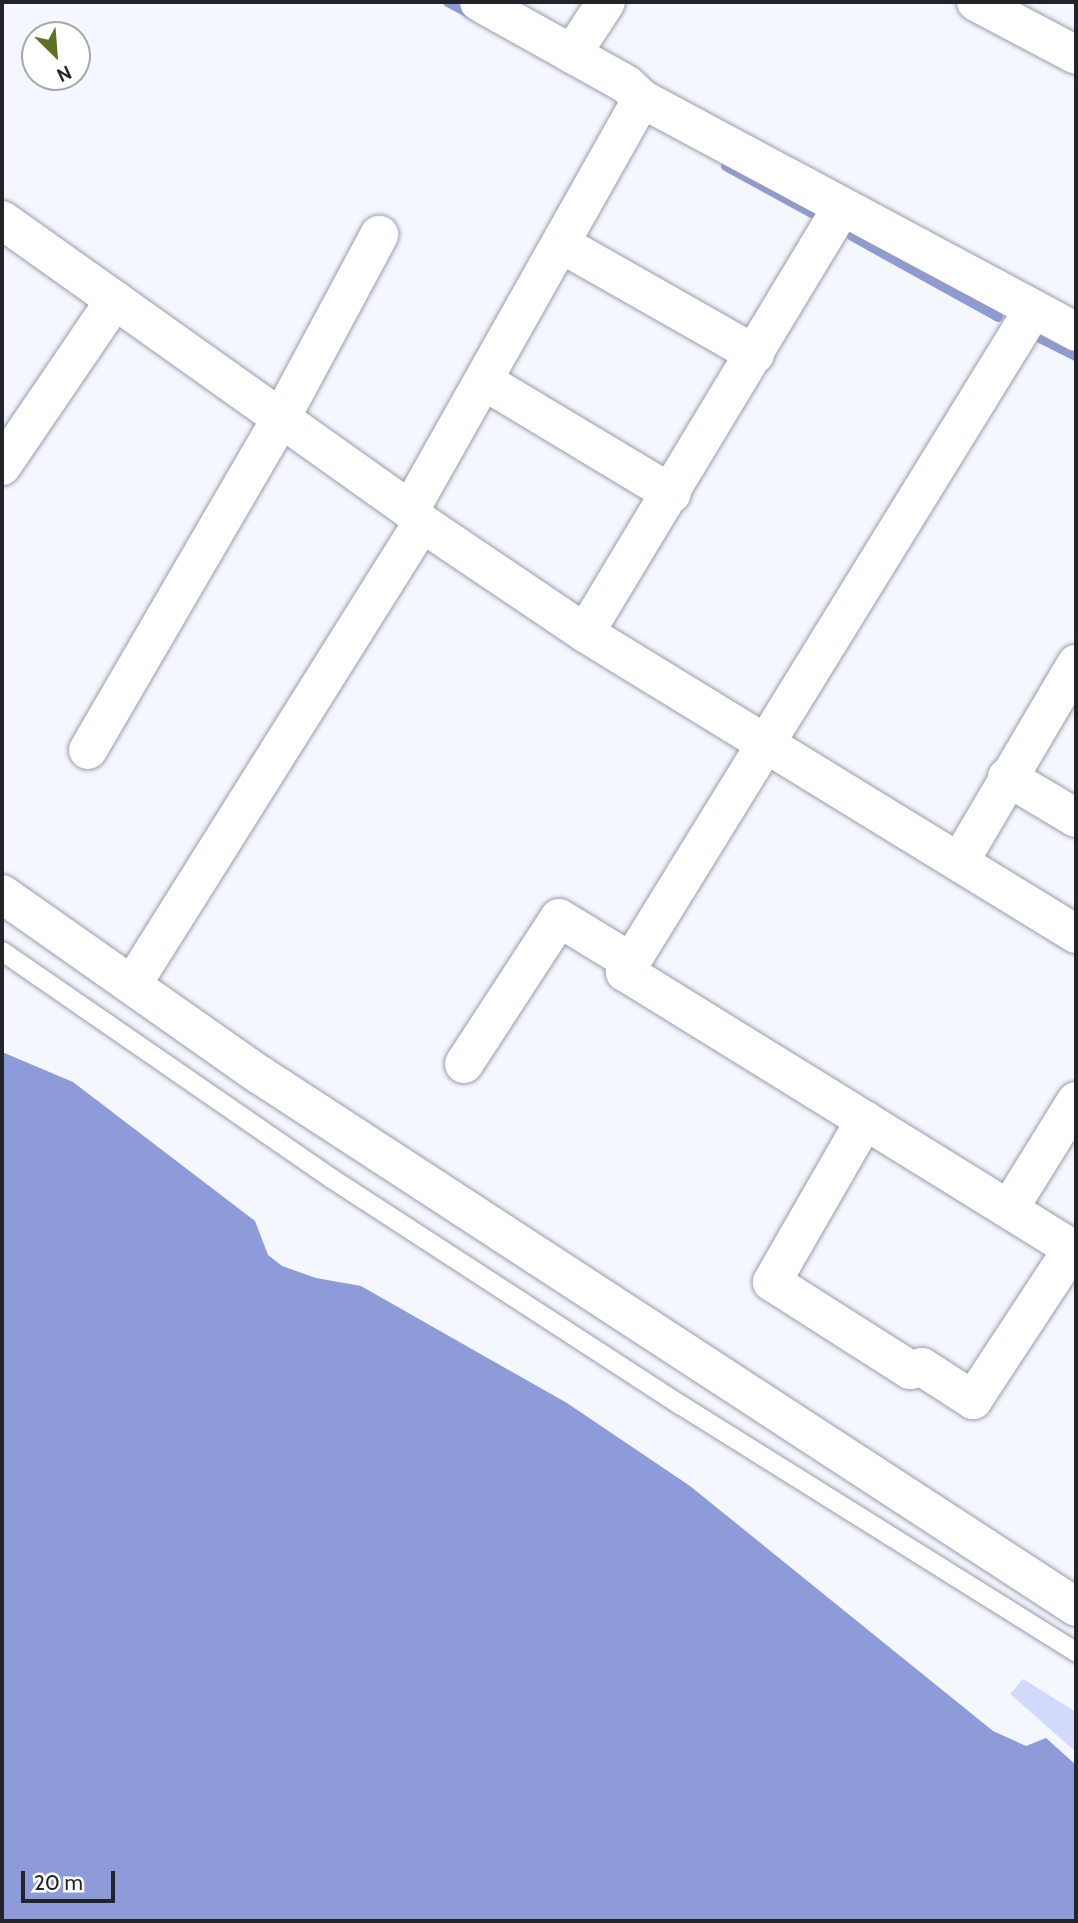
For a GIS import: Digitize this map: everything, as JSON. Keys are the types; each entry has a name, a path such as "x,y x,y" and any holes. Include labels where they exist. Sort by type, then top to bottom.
{"street":[{"path":"479,2 626,84 642,99 1033,310 1075,330"},
{"path":"572,54 606,2"},
{"path":"976,2 1076,55"},
{"path":"132,985 416,516 484,381 563,245 642,99"},
{"path":"591,623 672,494 842,207"},
{"path":"4,225 115,300 416,516 965,851 1076,934"},
{"path":"88,750 281,418 379,234"},
{"path":"563,245 755,354"},
{"path":"2,466 115,300"},
{"path":"865,1120 772,1282 910,1370 922,1367 973,1400 1074,1250 1009,1209 625,971 1033,310"},
{"path":"484,381 672,494"},
{"path":"965,851 1076,664"},
{"path":"1007,777 1076,818"},
{"path":"2,894 283,1090 1076,1607"},
{"path":"464,1064 559,918 632,962"},
{"path":"1009,1209 1076,1101"}],"lane":[{"path":"2,951 331,1178 681,1405 1076,1652"}],"shaded area":[{"path":"1023,1679 1076,1712 1076,1752 1010,1694"}],"water":[{"path":"2,1052 73,1082 255,1221 268,1255 282,1266 316,1278 361,1286 567,1403 690,1486 993,1731 1026,1746 1046,1738 1076,1765 1076,1921 2,1921"}],"waterway":[{"path":"448,2 472,15"},
{"path":"726,166 812,213"},
{"path":"852,236 998,317"},
{"path":"1040,338 1076,356"}]}
